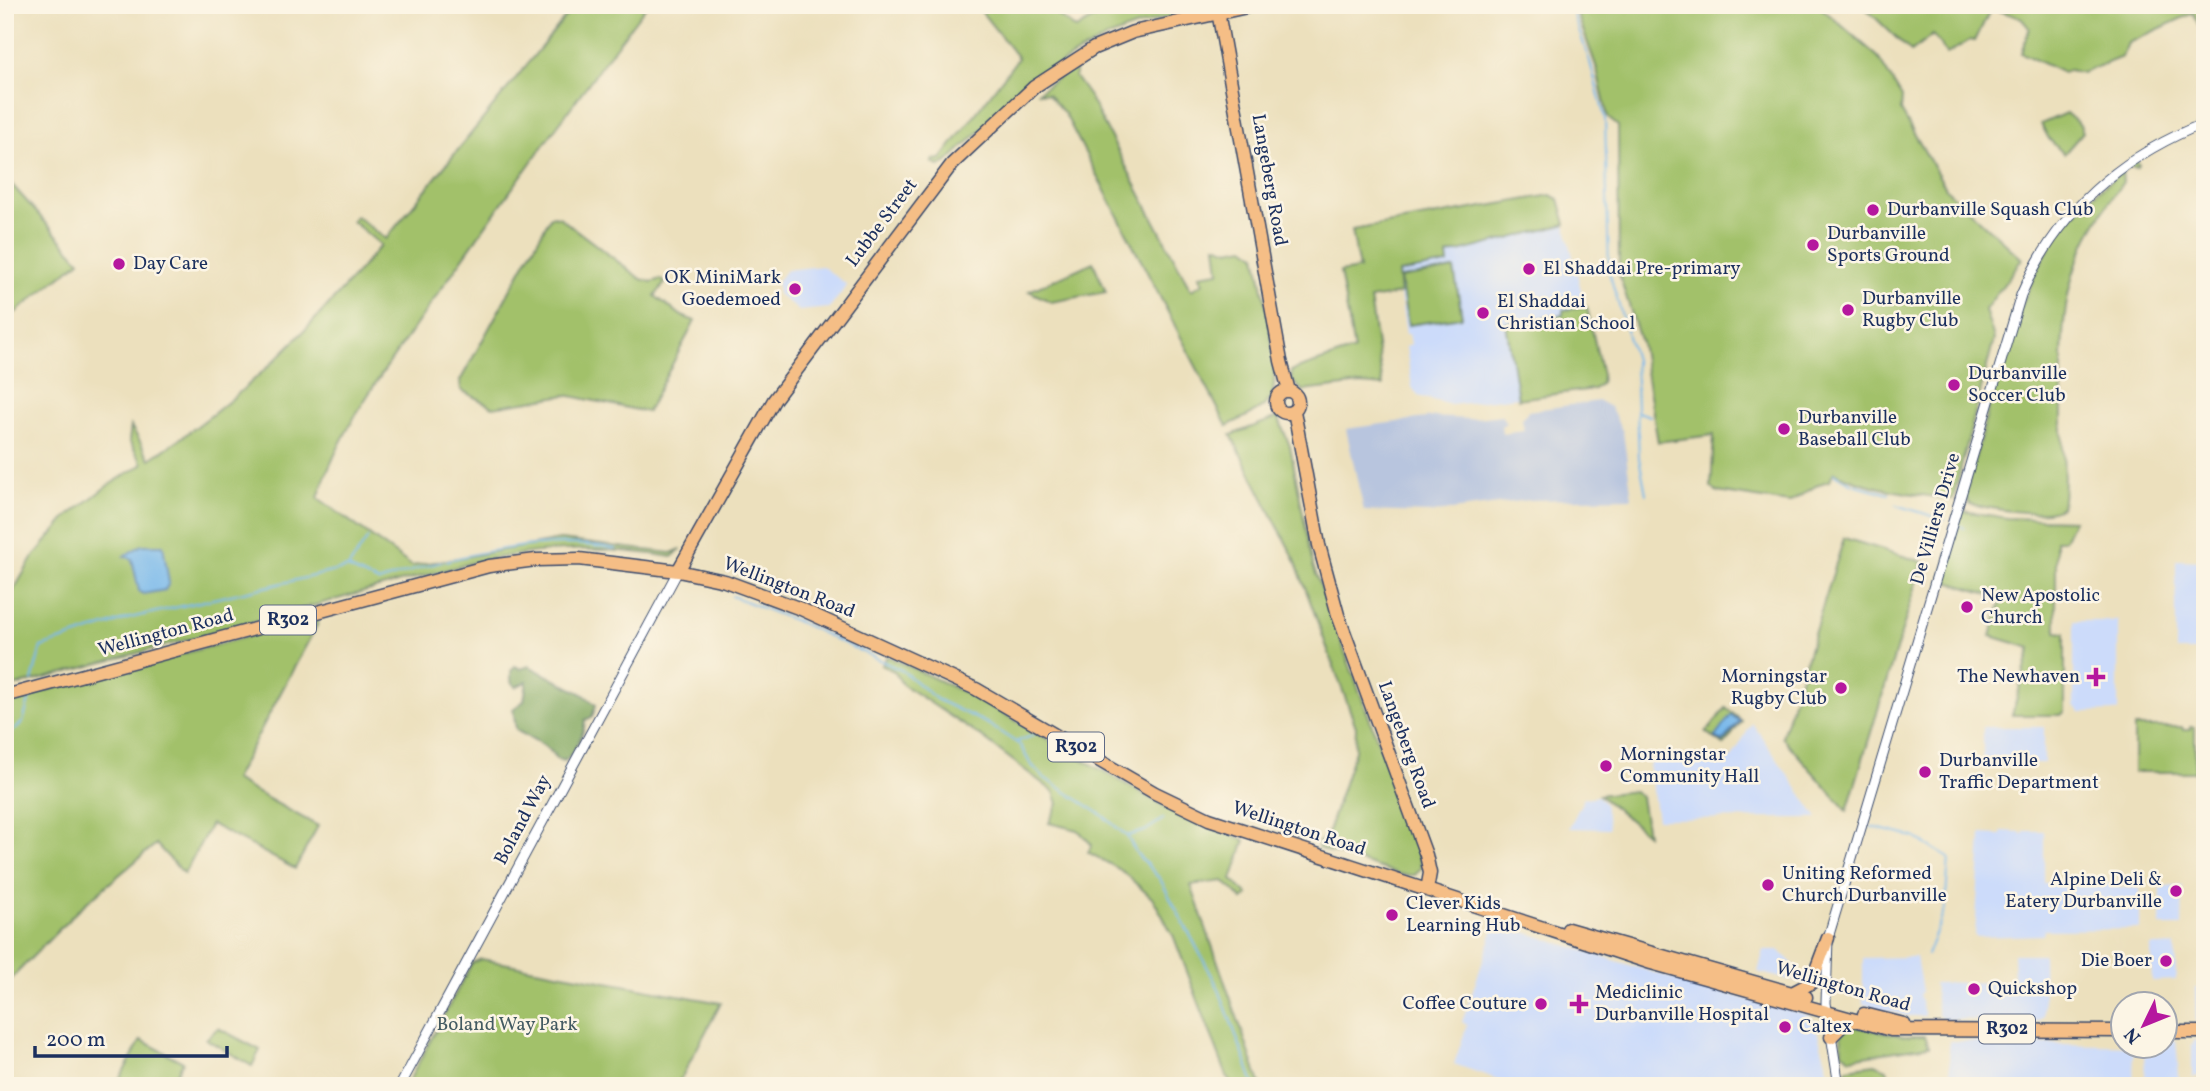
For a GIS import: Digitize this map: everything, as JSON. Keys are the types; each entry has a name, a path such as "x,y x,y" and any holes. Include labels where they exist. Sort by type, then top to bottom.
{"main road":[{"name":"Lubbe Street","path":"678,571 774,400 942,175 1026,94 1072,61 1133,32 1218,9 1256,5"},
{"name":"Langeberg Road","path":"1218,9 1285,392"},
{"path":"1285,392 1298,399 1290,412 1276,405 1285,392"},
{"name":"Langeberg Road","path":"1290,412 1313,549 1426,855 1430,873 1427,890"},
{"name":"Wellington Road","path":"5,696 489,566 536,560 579,559 678,571 725,581 774,598 936,670 976,689 1155,793 1209,819 1517,917 1651,963 1916,1028"},
{"name":"Wellington Road","path":"1517,917 1526,916 1792,993 1856,1020 1891,1030 2108,1031"},
{"path":"1792,993 1811,983 1828,938"},
{"path":"1830,1037 1843,1024 1856,1020"},
{"path":"2178,1032 2205,1032"}],"street":[{"name":"De Villiers Drive","path":"1839,1086 1826,1007 1828,938 1858,831 1919,643 1984,415 2026,283 2061,225 2095,188 2143,152 2205,123"},
{"name":"Boland Way","path":"400,1086 678,571"}],"shaded area":[{"name":"El Shaddai Christian School","path":"1565,224 1585,307 1563,310 1572,372 1518,379 1518,397 1451,405 1418,396 1412,387 1406,347 1411,344 1409,334 1406,334 1397,273 1447,264 1447,255"},
{"path":"822,266 847,285 830,308 799,311 778,294 777,282 786,270"},
{"path":"1599,401 1610,407 1623,432 1632,498 1529,500 1429,513 1364,511 1346,429 1433,417 1469,419 1501,415 1506,423 1501,426 1502,434 1524,431 1522,419 1528,411"},
{"path":"2176,560 2205,561 2205,651 2176,651"},
{"name":"The Newhaven","path":"2074,621 2118,621 2118,711 2080,712 2074,706"},
{"path":"1752,723 1818,818 1657,819 1649,765 1653,760 1732,758"},
{"path":"1983,727 2044,727 2044,763 1983,763"},
{"path":"1598,796 1605,804 1609,829 1569,828 1584,798"},
{"path":"2002,831 2020,832 2022,835 2025,831 2044,831 2044,883 2119,884 2119,888 2140,888 2140,929 2044,930 2043,935 1975,937 1981,834 2001,835"},
{"path":"2183,886 2182,926 2160,926 2161,887"},
{"name":"Mediclinic Durbanville Hospital","path":"1496,923 1696,986 1809,1015 1814,1020 1831,1079 1827,1079 1829,1086 1597,1086 1588,1083 1586,1086 1517,1086 1454,1064 1467,1025 1462,1022"},
{"path":"2151,946 2175,946 2176,980 2152,981"},
{"path":"1764,950 1779,950 1805,976 1800,983 1758,972"},
{"path":"2013,954 2043,954 2044,1016 2039,1021 1944,1019 1938,1015 1934,983 2014,982"},
{"path":"1916,957 1922,991 1919,995 1925,1016 1906,1016 1863,1004 1863,958"},
{"path":"2195,988 2205,988 2205,1023 2196,1023"},
{"path":"2195,1040 2205,1041 2205,1075 2192,1077 2192,1045"},
{"path":"1949,1041 2108,1045 2108,1060 2134,1060 2133,1086 1950,1086"},
{"path":"2144,1060 2178,1060 2180,1086 2145,1086"}],"green space":[{"path":"575,5 647,5 540,150 385,369 340,444 318,498 412,566 560,540 671,553 681,549 672,557 621,551 575,550 529,553 478,561 5,689 5,605 33,557 66,518 107,486 143,464 129,441 131,426 150,459 216,411 274,361 328,306 381,245 352,221 356,216 386,239"},
{"path":"976,5 1045,5 1076,29 1093,19 1145,5 1207,5 1201,10 1122,32 1060,64 1005,108 946,163 939,166 932,163 933,160 941,159 1018,58"},
{"name":"Durbanville Sports Ground","path":"1574,5 1818,5 1877,56 1902,97 1901,111 1947,190 2022,259 1985,310 1994,339 1953,499 1877,487 1834,472 1829,481 1819,484 1789,503 1717,492 1711,487 1714,435 1658,442 1641,343 1619,274 1618,126 1608,118 1596,66"},
{"path":"1862,5 2205,5 2205,38 2193,13 2128,43 2122,57 2082,73 2069,70 2063,73 2021,53 2029,28 2021,18 1991,8 1975,41 1970,40 1947,54 1933,35 1911,52"},
{"path":"1075,66 1075,77 1090,98 1191,290 1203,283 1199,275 1219,272 1216,245 1229,250 1245,247 1256,255 1273,354 1273,391 1269,401 1260,409 1227,426 1065,114 1048,94 1038,92"},
{"path":"2066,113 2080,125 2083,132 2064,154 2049,139 2041,124"},
{"path":"2135,160 2139,165 2136,168 2131,166 2122,172 2123,182 2085,244 2067,301 2062,360 2062,507 2031,512 1969,504 1965,495 1995,384 2022,305 2038,269 2057,236 2079,209"},
{"path":"5,177 80,261 5,321"},
{"path":"1551,195 1559,199 1566,224 1447,255 1448,264 1398,273 1400,294 1370,299 1383,386 1361,384 1303,391 1292,381 1291,371 1354,350 1340,272 1359,269 1352,230"},
{"path":"551,216 559,217 641,279 652,282 661,279 665,283 655,296 682,316 695,321 647,412 566,395 493,407 461,390 460,381"},
{"path":"1093,262 1106,292 1051,302 1029,291"},
{"path":"1454,269 1462,317 1408,325 1400,278"},
{"path":"1587,307 1602,375 1601,383 1594,389 1518,399 1506,323 1563,315 1563,310"},
{"path":"1278,417 1290,446 1313,566 1419,852 1421,868 1415,875 1402,875 1318,848 1319,842 1326,838 1355,750 1356,727 1295,560 1231,435"},
{"path":"1963,511 2007,518 2074,520 2064,540 2056,540 2056,632 2065,633 2065,711 2061,715 2012,715 2031,648 1991,636 2002,598 1941,580 1958,517"},
{"name":"Morningstar Rugby Club","path":"1844,538 1923,562 1847,811 1782,737"},
{"path":"317,618 318,623 234,780 318,826 295,869 211,824 184,874 156,844 80,908 5,985 5,701"},
{"path":"887,656 974,697 1173,811 1245,840 1232,880 1248,895 1243,900 1224,881 1191,885 1261,1086 1233,1086 1227,1076 1173,935 1153,899 1122,871 1088,852 1092,845 1078,830 1049,823 1058,804 1054,792 983,738 902,684 894,671 882,665"},
{"path":"515,666 521,669 529,666 583,694 596,705 592,717 585,720 578,742 565,761 556,759 543,746 516,730 513,709 524,701 527,681 516,687 511,682 511,671"},
{"path":"1726,708 1742,721 1724,745 1706,732"},
{"path":"2134,727 2182,727 2183,730 2190,730 2190,727 2195,727 2195,772 2134,772"},
{"path":"1634,791 1641,797 1647,834 1599,795"},
{"name":"Boland Way Park","path":"481,959 721,1003 677,1086 406,1086 472,963"},
{"path":"1853,1026 1903,1036 1925,1036 1929,1046 1851,1058 1842,1052 1841,1033"},
{"path":"218,1028 260,1050 252,1066 206,1039"},
{"path":"141,1040 183,1062 170,1086 125,1086 118,1082"},
{"path":"1875,1064 1887,1069 1892,1086 1846,1086 1845,1072 1848,1068"}],"water":[{"path":"142,545 163,545 169,583 165,590 143,594 139,591 132,559 124,556"},
{"path":"1731,715 1740,721 1723,742 1715,737"}],"waterway":[{"path":"1570,5 1590,62 1605,118 1609,272 1635,360 1639,458 1646,494"},
{"path":"1638,412 1650,416"},
{"path":"1834,474 1853,484 1889,494"},
{"path":"1897,505 1945,520"},
{"path":"32,681 41,647 130,618 348,568 368,538"},
{"path":"372,579 379,582 465,556 526,546 586,545 615,549"},
{"path":"348,568 369,578"},
{"path":"732,596 801,623 903,671 936,699 988,724 1020,745 1030,763 1043,777 1102,815 1127,836 1137,854 1160,879 1218,987 1255,1086"},
{"path":"5,738 23,722 30,696"},
{"path":"1016,742 1034,735"},
{"path":"1127,836 1145,831 1163,819"},
{"path":"1871,827 1914,837 1949,858 1945,909 1927,955"}],"place":[{"name":"Durbanville Squash Club","path":"1873,210"},
{"name":"Durbanville Sports Ground","path":"1813,245"},
{"name":"Day Care","path":"119,264"},
{"name":"El Shaddai Pre-primary","path":"1529,269"},
{"name":"OK MiniMark Goedemoed","path":"795,289"},
{"name":"Durbanville Rugby Club","path":"1848,310"},
{"name":"El Shaddai Christian School","path":"1483,313"},
{"name":"Durbanville Soccer Club","path":"1954,385"},
{"name":"Durbanville Baseball Club","path":"1784,429"},
{"name":"New Apostolic Church","path":"1967,607"},
{"name":"The Newhaven","path":"2096,677"},
{"name":"Morningstar Rugby Club","path":"1841,688"},
{"name":"Morningstar Community Hall","path":"1606,766"},
{"name":"Durbanville Traffic Department","path":"1925,772"},
{"name":"Uniting Reformed Church Durbanville","path":"1768,885"},
{"name":"Alpine Deli & Eatery Durbanville","path":"2176,891"},
{"name":"Clever Kids Learning Hub","path":"1392,915"},
{"name":"Die Boer","path":"2166,961"},
{"name":"Quickshop","path":"1974,989"},
{"name":"Coffee Couture","path":"1541,1004"},
{"name":"Mediclinic Durbanville Hospital","path":"1579,1004"},
{"name":"Caltex","path":"1785,1027"}]}
